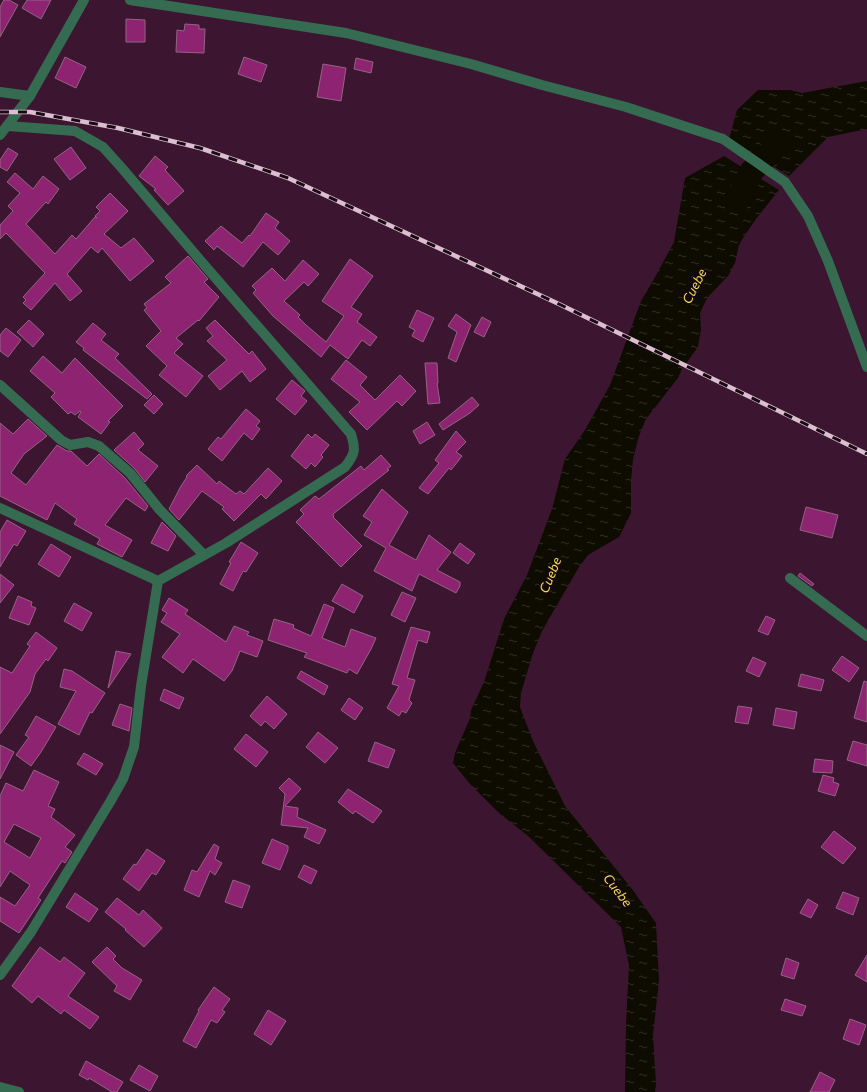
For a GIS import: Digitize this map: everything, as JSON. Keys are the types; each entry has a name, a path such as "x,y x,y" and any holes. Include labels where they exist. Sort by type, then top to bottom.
{"street":[{"path":"0,135 30,96 84,0"},
{"path":"130,0 346,33 471,64 542,85 626,107 723,139 785,182 808,216 828,261 867,367"},
{"path":"0,92 30,96"},
{"path":"8,126 75,131 103,147 352,434 355,446 353,456 345,467 226,543 158,581"},
{"path":"0,385 61,440 70,445 88,442 99,446 130,473 159,509 204,555"},
{"path":"0,508 158,581"},
{"path":"790,578 867,636"},
{"path":"0,975 31,932 123,779 134,747 141,686 158,581"},
{"path":"0,1087 19,1092"}],"water":[{"path":"867,81 867,129 828,137 789,176 729,139 737,110 758,90 790,90 802,93"},
{"path":"724,156 779,190 743,238 739,245 735,263 728,276 707,298 700,313 701,329 698,347 682,369 678,378 646,419 639,436 633,459 631,513 619,537 588,555 579,567 542,631 533,653 521,693 520,707 533,741 565,806 632,889 656,923 659,980 653,1035 656,1084 655,1092 625,1092 629,965 621,927 528,836 499,813 470,784 453,763 455,753 470,718 471,710 484,682 504,619 527,575 552,509 565,459 585,430 610,385 641,301 674,242 685,178"}],"building":[{"path":"4,0 9,0 18,5 0,37 0,7"},
{"path":"27,0 51,0 41,19 22,8"},
{"path":"126,19 145,20 145,42 126,42"},
{"path":"185,24 199,25 199,29 205,29 204,53 176,52 177,30 184,31"},
{"path":"65,57 86,67 76,88 55,78"},
{"path":"244,57 267,65 261,82 238,74"},
{"path":"356,58 373,62 371,73 354,69"},
{"path":"323,64 346,68 341,101 317,97"},
{"path":"71,147 86,168 70,180 54,159"},
{"path":"8,148 18,154 7,171 0,167 0,160"},
{"path":"155,156 168,167 165,170 184,191 168,205 154,190 156,189 139,176"},
{"path":"15,173 33,189 43,176 59,189 48,204 46,202 26,224 55,254 72,235 76,239 95,217 97,218 95,216 100,211 96,207 110,193 128,211 104,234 121,248 134,238 154,261 130,281 102,248 98,253 91,247 67,274 82,291 70,301 55,283 31,310 23,303 26,300 23,297 45,273 6,233 0,239 0,225 13,211 8,206 20,193 7,182"},
{"path":"266,213 279,222 275,228 290,241 278,255 263,242 243,267 217,246 214,250 205,241 221,226 242,243 249,235 250,236"},
{"path":"188,256 208,279 204,282 219,297 199,321 198,320 176,338 183,344 174,353 203,376 186,397 159,375 167,366 146,346 161,331 144,310 147,308 144,304 171,283 165,277"},
{"path":"350,259 373,276 351,307 362,314 357,322 377,337 370,346 362,340 348,359 330,345 321,357 273,316 253,293 256,290 252,286 272,268 285,281 303,260 319,274 308,286 304,282 284,301 300,315 298,317 306,325 326,342 344,316 322,301"},
{"path":"417,310 434,318 423,342 412,336 415,330 409,327"},
{"path":"456,314 471,325 456,362 448,358 457,332 448,326"},
{"path":"482,317 491,322 484,337 474,332"},
{"path":"29,320 44,334 33,347 17,332"},
{"path":"215,320 249,354 252,351 266,369 250,382 242,371 220,390 208,376 227,360 207,341 213,336 206,328"},
{"path":"93,323 106,334 101,340 119,354 115,358 152,394 147,399 83,350 84,348 76,342"},
{"path":"6,328 21,340 8,357 0,351 0,335"},
{"path":"43,356 62,373 75,358 123,406 108,421 110,422 101,434 78,417 81,412 80,411 75,415 71,412 68,414 51,397 55,393 30,371"},
{"path":"346,360 367,377 360,385 375,400 400,375 416,391 402,406 397,401 367,430 349,412 360,402 331,379"},
{"path":"425,363 437,363 437,383 440,403 428,404"},
{"path":"292,380 305,391 301,396 307,401 295,415 276,399"},
{"path":"154,395 163,404 154,414 144,405"},
{"path":"472,397 479,405 470,413 443,430 439,424"},
{"path":"246,409 260,421 256,426 260,429 252,440 244,433 222,461 208,449 218,437 221,439"},
{"path":"28,419 47,436 24,454 11,473 26,485 57,445 67,451 71,451 87,466 99,454 125,478 148,506 145,511 126,498 105,525 132,540 122,557 97,544 100,539 74,524 77,519 55,503 47,520 0,496 0,423 13,434"},
{"path":"427,422 435,435 420,444 413,431"},
{"path":"456,431 466,442 456,452 462,456 451,470 449,468 428,494 419,488 439,463 435,460"},
{"path":"134,432 144,444 138,450 158,466 145,482 134,468 114,450"},
{"path":"308,434 312,438 315,434 329,445 321,455 323,457 315,467 311,463 306,469 291,456"},
{"path":"381,455 391,466 387,469 389,470 333,514 333,517 362,546 341,567 296,522 304,514 300,510 315,496 319,499 361,466 364,470"},
{"path":"197,465 217,484 219,481 236,494 240,491 244,494 268,468 282,481 266,499 261,494 234,521 222,509 224,507 202,491 179,520 169,509 187,477 186,476"},
{"path":"382,489 408,512 389,545 416,560 429,535 451,552 437,570 460,582 460,586 456,593 419,574 412,591 374,571 386,548 364,535 372,522 363,516"},
{"path":"806,507 838,515 832,538 800,530"},
{"path":"7,520 26,531 17,546 14,544 0,567 0,532"},
{"path":"162,522 176,536 168,551 151,543"},
{"path":"241,542 258,553 246,572 243,571 233,591 220,584 231,563 229,562"},
{"path":"460,543 475,554 468,564 453,553"},
{"path":"51,544 71,557 59,577 38,564"},
{"path":"800,573 814,584 812,586 798,576"},
{"path":"0,574 14,585 0,603"},
{"path":"342,584 363,596 354,613 332,601"},
{"path":"402,592 416,598 405,622 391,615"},
{"path":"18,596 32,602 31,606 36,608 29,625 9,618"},
{"path":"169,598 188,610 185,614 226,642 234,626 249,632 247,635 263,641 257,657 240,651 232,671 224,681 193,659 183,673 162,657 180,634 161,622 167,613 162,610"},
{"path":"74,603 92,613 82,631 64,621"},
{"path":"324,604 334,608 322,638 345,647 351,629 376,638 357,674 349,669 347,673 304,657 307,653 268,640 274,619 294,625 293,628 311,636"},
{"path":"766,616 775,620 768,635 758,631"},
{"path":"411,627 430,632 427,643 418,640 407,678 415,680 409,700 412,703 406,713 402,711 399,716 387,708 399,686 392,684"},
{"path":"36,632 57,648 48,661 46,659 35,674 30,692 0,734 0,667 12,673 30,646 27,644"},
{"path":"116,651 131,654 108,688"},
{"path":"842,656 859,668 849,682 832,670"},
{"path":"753,657 766,663 759,677 746,671"},
{"path":"64,669 72,671 105,693 92,713 90,712 79,735 58,724 76,691 60,687"},
{"path":"301,671 328,686 324,695 297,678"},
{"path":"801,674 824,680 821,691 798,686"},
{"path":"864,681 867,682 867,722 854,718"},
{"path":"164,689 184,698 179,709 160,700"},
{"path":"267,696 287,714 274,729 265,721 261,726 250,716"},
{"path":"349,698 363,708 355,720 341,710"},
{"path":"120,704 132,708 129,731 112,725"},
{"path":"738,706 752,708 748,724 735,722"},
{"path":"776,708 797,712 794,729 773,725"},
{"path":"36,716 56,727 31,766 16,755 29,737 25,735"},
{"path":"318,732 338,748 325,763 306,747"},
{"path":"246,734 268,752 256,767 234,749"},
{"path":"853,741 867,745 867,766 847,760"},
{"path":"375,742 395,750 388,768 368,761"},
{"path":"0,745 14,752 0,779"},
{"path":"84,753 103,764 96,775 77,764"},
{"path":"815,759 833,761 832,773 813,772"},
{"path":"34,770 59,782 48,806 55,809 51,817 75,835 65,847 72,852 65,863 62,861 38,898 41,900 19,933 0,921 0,897 15,906 30,885 10,871 0,887 0,796 6,783 23,791","holes":["14,824 41,838 30,858 4,842"]},
{"path":"823,775 834,778 833,782 839,784 835,796 818,791"},
{"path":"289,778 301,789 285,806 298,808 297,817 326,830 319,844 304,837 308,828 281,825 285,794 279,788"},
{"path":"348,789 382,811 373,823 355,811 353,814 338,802"},
{"path":"834,831 856,848 843,864 821,847"},
{"path":"272,839 288,846 288,850 280,870 262,863"},
{"path":"214,844 219,847 215,859 222,863 215,875 210,871 199,897 184,890 192,870 197,872"},
{"path":"147,849 165,861 156,875 152,873 139,891 123,879 134,864 136,865"},
{"path":"304,865 317,871 311,884 298,877"},
{"path":"233,880 250,886 242,908 225,902"},
{"path":"843,892 859,898 853,915 836,908"},
{"path":"75,893 98,909 89,922 66,907"},
{"path":"117,898 139,915 143,910 162,928 144,947 125,930 126,929 105,912"},
{"path":"808,899 818,905 811,918 800,913"},
{"path":"40,947 60,962 64,957 85,973 68,996 99,1017 90,1029 64,1010 61,1014 38,996 32,1003 12,986"},
{"path":"107,947 116,956 113,959 122,968 142,980 130,1000 114,991 117,986 92,962"},
{"path":"867,955 867,982 855,975"},
{"path":"786,958 799,963 794,979 781,975"},
{"path":"214,987 230,999 222,1010 225,1012 217,1023 211,1020 196,1048 183,1041 199,1011 198,1010"},
{"path":"785,999 806,1006 802,1016 781,1010"},
{"path":"268,1010 286,1021 271,1045 254,1034"},
{"path":"850,1019 866,1025 859,1045 843,1039"},
{"path":"86,1061 123,1082 117,1092 112,1092 89,1078 88,1080 79,1075"},
{"path":"139,1065 158,1076 150,1091 130,1080"},
{"path":"820,1072 835,1080 829,1092 810,1092"}],"waterway":[{"name":"Cuebe","path":"737,201 751,172 778,144"}],"railway":[{"path":"0,112 30,112 118,128 200,148 288,178 561,305 867,454"}]}
